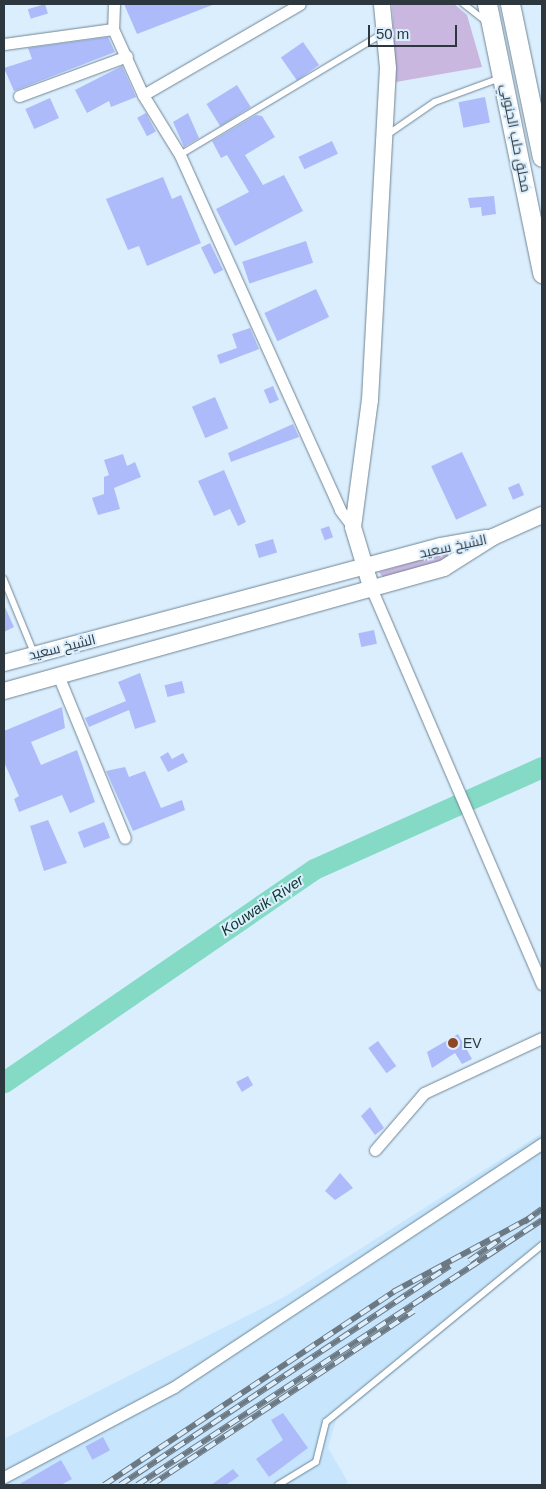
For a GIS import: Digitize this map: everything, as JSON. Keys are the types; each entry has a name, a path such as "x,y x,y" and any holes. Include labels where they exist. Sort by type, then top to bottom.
{"highway":[{"name":"محلق حلب الجنوبي","path":"487,4 504,78 542,273"},
{"name":"محلق حلب الجنوبي","path":"510,4 542,157"}],"main road":[{"path":"372,590 364,570 353,527 370,400 388,68 382,4"},
{"path":"493,537 542,514"},
{"name":"الشيخ سعيد","path":"4,663 364,570 441,546 493,537"},
{"name":"الشيخ سعيد","path":"4,691 372,590 444,568 493,537"}],"street":[{"path":"114,4 113,30 127,56 143,96 180,155 340,510 353,527"},
{"path":"143,96 300,4"},
{"path":"4,44 113,30"},
{"path":"19,96 127,56"},
{"path":"372,590 542,984"},
{"path":"58,675 125,838"},
{"path":"375,1150 424,1093 542,1038"},
{"path":"4,1477 174,1387 542,1143"}],"lane":[{"path":"464,4 493,27"},
{"path":"180,155 386,32"},
{"path":"383,138 435,102 504,78"},
{"path":"4,580 35,654"},
{"path":"278,1485 316,1462 326,1422 542,1245"}],"shaded area":[{"path":"392,4 454,4 467,15 482,67 396,82"},
{"path":"447,552 450,558 385,580 379,572"},
{"path":"542,1133 542,1251 336,1420 328,1448 348,1482 344,1485 4,1485 4,1439 286,1296"}],"building":[{"path":"45,4 48,14 31,19 28,9"},
{"path":"124,4 215,4 137,34"},
{"path":"108,37 115,52 14,91 4,68 32,59 28,48"},
{"path":"303,42 319,65 297,80 281,57"},
{"path":"122,66 136,97 111,107 109,101 87,113 75,90"},
{"path":"237,85 251,107 220,126 206,104"},
{"path":"485,97 490,123 463,128 458,102"},
{"path":"50,98 59,118 34,129 25,109"},
{"path":"146,113 156,132 147,136 137,118"},
{"path":"188,113 199,138 184,147 173,122"},
{"path":"256,115 262,116 275,137 245,155 263,185 284,175 303,211 235,246 216,209 249,192 227,155 221,158 212,141"},
{"path":"332,141 338,154 304,169 298,157"},
{"path":"163,177 172,199 181,195 201,243 147,266 139,246 128,250 106,199"},
{"path":"494,196 496,214 482,216 481,207 470,208 468,198"},
{"path":"306,241 313,263 249,284 242,262"},
{"path":"210,243 223,270 214,274 201,247"},
{"path":"316,289 329,317 277,341 264,313"},
{"path":"250,328 259,349 220,364 217,355 237,348 232,334"},
{"path":"273,386 279,400 270,404 264,390"},
{"path":"215,397 228,428 205,438 192,407"},
{"path":"293,424 299,437 231,462 228,453"},
{"path":"462,452 487,505 456,520 431,466"},
{"path":"123,454 127,466 135,462 141,477 114,488 120,509 98,515 92,498 104,494 104,477 109,475 104,460"},
{"path":"224,470 246,522 238,526 230,509 214,516 198,481"},
{"path":"519,483 524,495 513,500 508,488"},
{"path":"329,526 333,537 325,540 321,529"},
{"path":"273,539 277,552 259,558 255,545"},
{"path":"4,605 14,627 4,632"},
{"path":"374,630 377,644 361,647 358,633"},
{"path":"140,673 156,722 135,729 129,710 89,727 85,718 126,701 118,682"},
{"path":"182,681 185,693 167,697 165,685"},
{"path":"62,707 65,728 31,742 41,765 77,750 95,802 70,813 62,795 19,812 14,799 19,796 4,762 4,731"},
{"path":"168,752 172,759 183,753 188,762 168,772 160,757"},
{"path":"125,767 129,777 145,771 161,808 182,800 185,810 133,831 106,771"},
{"path":"48,820 67,863 44,871 30,826"},
{"path":"104,822 110,838 84,848 78,832"},
{"name":"EV","path":"458,1034 472,1059 462,1064 455,1053 432,1068 427,1052"},
{"path":"378,1041 396,1066 387,1073 368,1048"},
{"path":"248,1076 253,1085 242,1092 236,1082"},
{"path":"370,1107 384,1128 375,1135 361,1116"},
{"path":"340,1173 353,1188 335,1200 325,1191"},
{"path":"283,1413 308,1448 269,1477 256,1459 283,1440 271,1420"},
{"path":"103,1437 110,1450 92,1460 85,1446"},
{"path":"61,1460 72,1479 61,1485 18,1485"},
{"path":"233,1469 239,1476 226,1485 211,1485"}],"waterway":[{"name":"Kouwaik River","path":"4,1082 314,869 542,767"}],"railway":[{"path":"524,1222 542,1209"},
{"path":"104,1485 393,1292 530,1218"},
{"path":"137,1485 542,1220"},
{"path":"469,1261 500,1239"},
{"path":"120,1485 450,1266"},
{"path":"151,1485 414,1311"}],"place":[{"name":"EV","path":"453,1043"}]}
